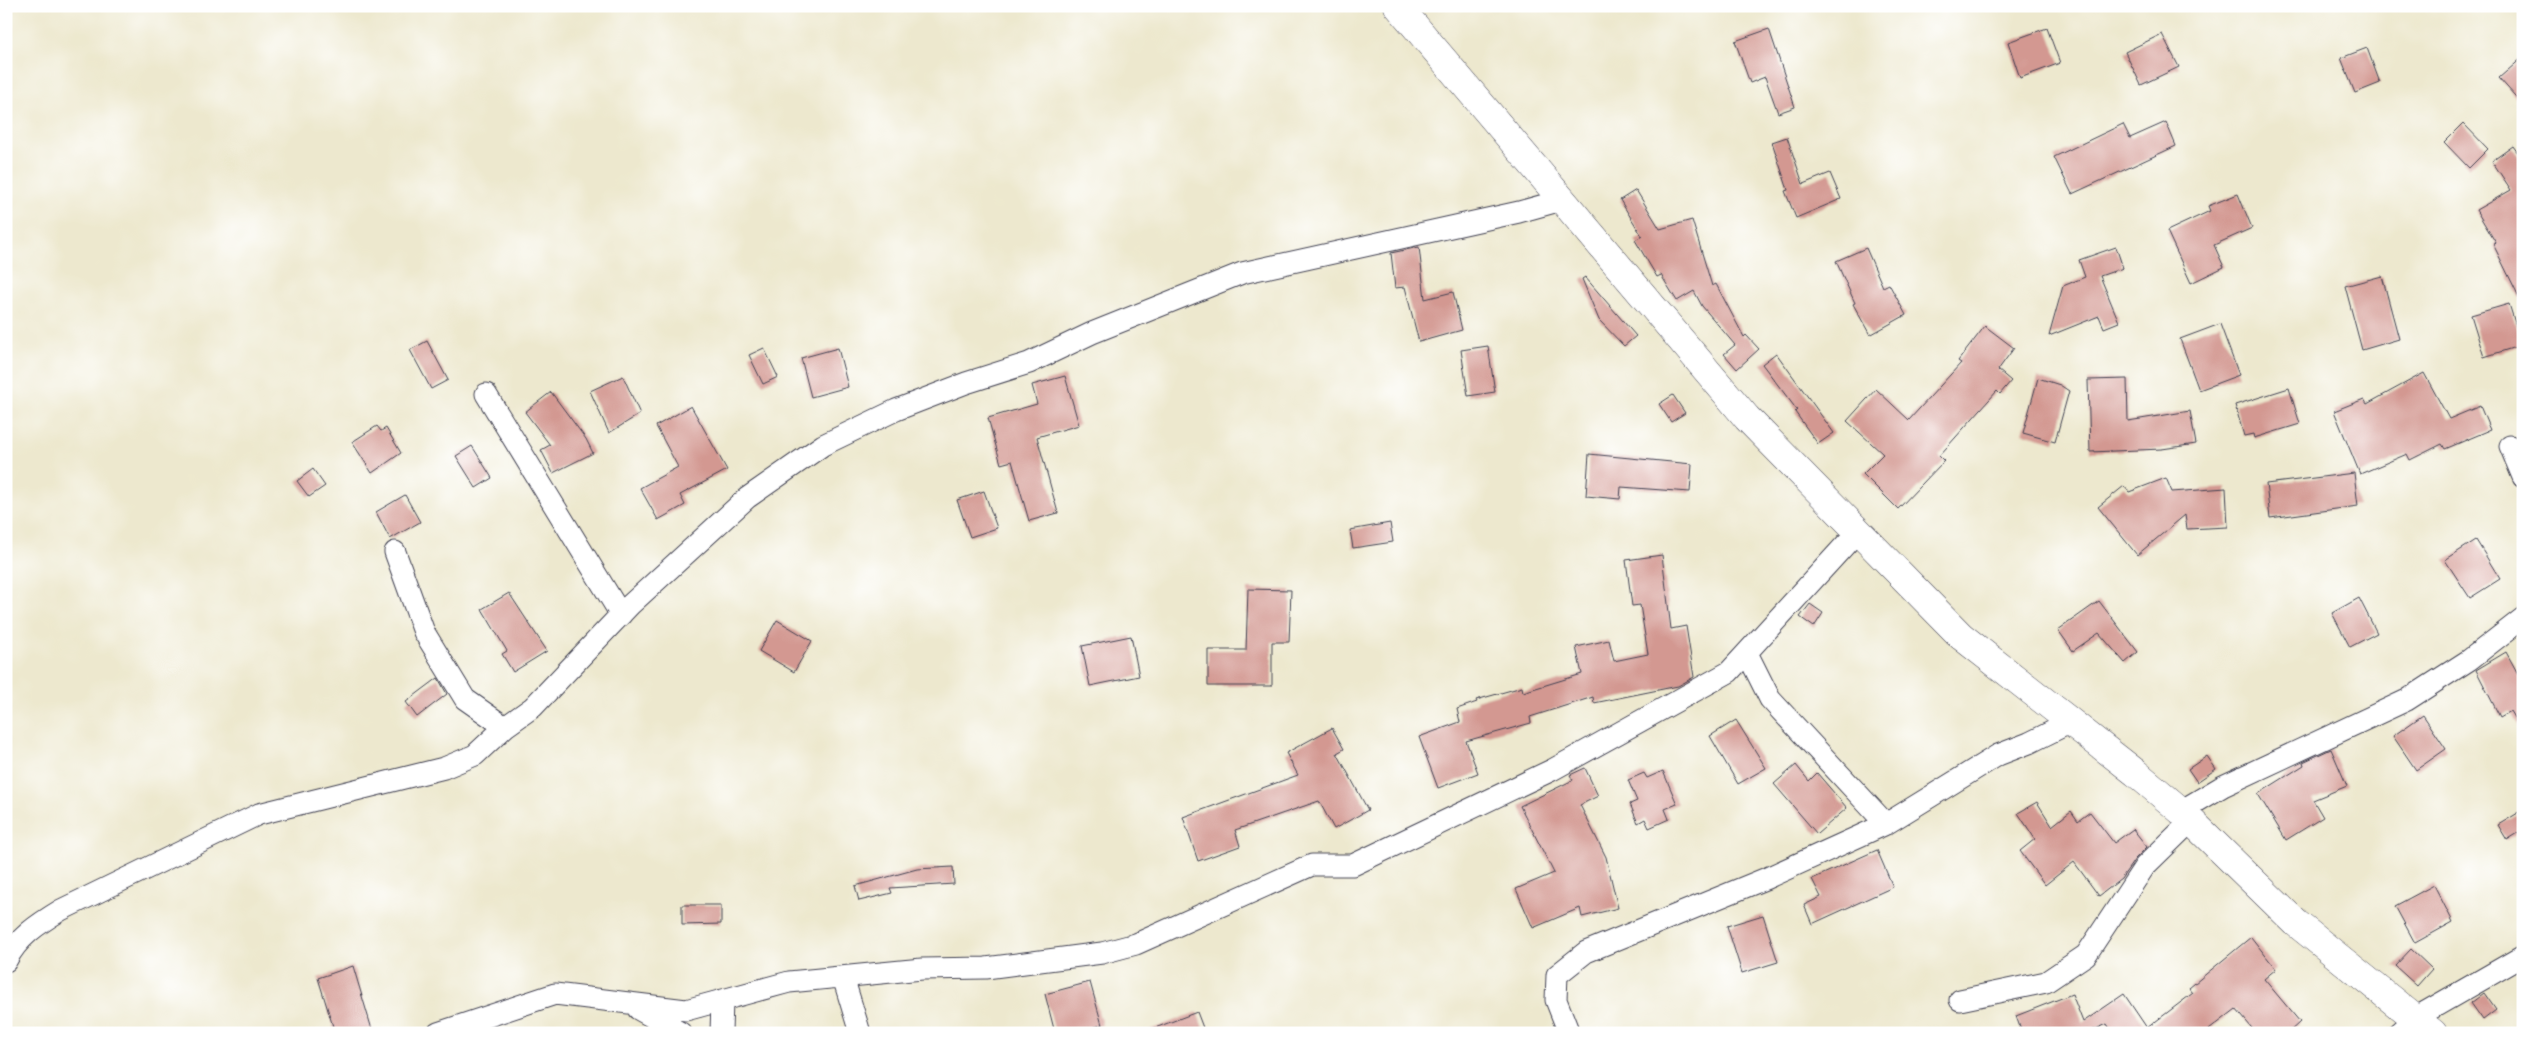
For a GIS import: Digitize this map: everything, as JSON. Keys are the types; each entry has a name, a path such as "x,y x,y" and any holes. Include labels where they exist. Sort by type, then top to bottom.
{"street":[{"path":"1398,6 1747,418 1961,636 2071,722 2186,816 2296,923 2415,1028 2523,956"},
{"path":"6,961 12,949 33,927 61,910 259,814 444,768 475,755 505,727 533,707 621,615 747,498 823,445 896,410 966,383 1029,363 1092,332 1242,273 1519,212 1562,200"},
{"path":"486,394 621,615"},
{"path":"2510,446 2523,477"},
{"path":"438,1033 555,994 686,1010 789,982 922,969 986,968 1102,953 1136,944 1312,865 1353,865 1552,770 1729,672 1858,531"},
{"path":"395,552 424,632 465,699 505,727"},
{"path":"1960,1000 2046,982 2086,955 2146,866 2186,816 2223,786 2407,700 2469,660 2523,618"},
{"path":"1747,653 1770,699 1886,824"},
{"path":"1569,1033 1556,1000 1557,975 1586,952 1767,878 1886,824 1998,755 2071,722"},
{"path":"844,976 860,1033"},
{"path":"721,1033 722,1000"},
{"path":"626,1002 681,1033"}],"building":[{"path":"2047,28 2060,63 2020,78 2008,42"},
{"path":"1769,29 1795,107 1778,113 1765,77 1750,83 1735,41"},
{"path":"2162,34 2179,67 2141,85 2125,52"},
{"path":"2367,48 2380,83 2355,93 2341,58"},
{"path":"2523,57 2523,105 2499,78"},
{"path":"2166,122 2176,146 2072,194 2054,157 2123,124 2130,138"},
{"path":"2463,123 2488,149 2469,168 2444,142"},
{"path":"1787,137 1803,184 1830,173 1841,199 1796,218 1785,191 1788,190 1772,142"},
{"path":"2513,146 2523,160 2523,305 2493,244 2496,243 2476,210 2511,190 2492,161"},
{"path":"1636,190 1660,229 1692,220 1712,286 1716,284 1744,337 1746,335 1759,349 1737,369 1724,354 1735,345 1702,306 1694,291 1677,301 1661,275 1657,277 1635,240 1642,236 1620,200"},
{"path":"2238,194 2252,228 2214,245 2224,267 2191,283 2167,231 2210,211 2208,206"},
{"path":"1419,247 1425,299 1453,292 1462,330 1419,342 1405,287 1395,288 1391,253"},
{"path":"2116,247 2123,268 2100,276 2119,322 2104,328 2099,316 2049,336 2063,286 2085,277 2079,260"},
{"path":"1866,248 1883,287 1889,284 1906,315 1870,335 1853,304 1855,303 1836,261"},
{"path":"2382,276 2399,339 2362,350 2345,286"},
{"path":"1585,277 1636,336 1624,346 1599,320 1582,279"},
{"path":"2509,304 2522,345 2484,357 2471,315"},
{"path":"2220,324 2239,375 2199,390 2180,339"},
{"path":"1985,326 2014,348 1998,370 2011,381 2000,394 1997,391 1939,456 1944,461 1898,509 1863,474 1883,454 1847,421 1876,389 1909,420 1961,363 1958,361"},
{"path":"427,341 448,380 431,389 410,350"},
{"path":"1488,346 1495,392 1468,396 1461,350"},
{"path":"764,348 778,377 763,384 749,355"},
{"path":"838,348 848,387 811,397 801,358"},
{"path":"1776,353 1834,433 1818,444 1795,412 1797,410 1762,364"},
{"path":"2424,373 2449,419 2480,406 2490,430 2445,449 2442,444 2410,460 2407,454 2360,474 2334,411 2364,399 2367,404"},
{"path":"623,376 640,414 609,433 590,391"},
{"path":"1065,376 1079,425 1037,437 1058,513 1029,521 1012,461 1001,464 988,418 1037,404 1032,385"},
{"path":"2038,378 2060,385 2069,391 2055,442 2023,433"},
{"path":"2127,379 2128,421 2190,411 2196,444 2162,449 2090,452 2088,380"},
{"path":"2289,388 2300,424 2254,438 2253,434 2244,436 2235,405"},
{"path":"551,392 586,439 593,453 553,473 541,450 550,445 525,412"},
{"path":"1673,395 1685,413 1671,422 1659,404"},
{"path":"691,406 727,470 680,495 685,505 658,520 640,488 678,467 656,426"},
{"path":"377,426 381,431 386,428 401,453 372,473 352,442"},
{"path":"472,446 492,478 476,488 456,456"},
{"path":"1589,454 1692,464 1690,492 1621,487 1620,499 1586,496"},
{"path":"313,469 325,486 309,497 297,481"},
{"path":"2354,473 2358,506 2270,518 2266,484"},
{"path":"2166,478 2172,492 2226,488 2228,527 2187,529 2185,515 2137,555 2098,507 2124,486 2129,492"},
{"path":"984,491 997,528 970,537 957,500"},
{"path":"405,495 420,522 390,539 376,512"},
{"path":"1390,523 1393,542 1353,548 1350,530"},
{"path":"2476,540 2500,579 2470,598 2445,560"},
{"path":"1662,555 1671,629 1686,626 1694,677 1678,686 1594,703 1593,697 1530,717 1531,723 1466,741 1478,773 1438,788 1419,737 1460,722 1457,709 1477,702 1476,700 1522,687 1523,692 1582,674 1576,647 1609,640 1614,661 1648,654 1640,605 1632,606 1626,560"},
{"path":"1248,589 1291,590 1289,642 1272,642 1272,686 1208,686 1208,650 1246,650"},
{"path":"509,593 547,651 513,672 502,654 507,651 482,609"},
{"path":"2359,598 2377,633 2350,647 2332,613"},
{"path":"2099,601 2138,652 2125,663 2099,633 2073,651 2058,630"},
{"path":"1810,604 1823,613 1814,627 1800,617"},
{"path":"777,620 812,641 794,672 759,651"},
{"path":"1131,636 1139,676 1090,686 1082,646"},
{"path":"2506,652 2523,683 2523,733 2510,711 2500,717 2476,670"},
{"path":"438,678 447,694 417,717 406,702"},
{"path":"2423,715 2446,749 2416,770 2393,736"},
{"path":"1736,720 1766,768 1738,784 1710,736"},
{"path":"1332,728 1344,749 1337,753 1368,810 1334,829 1319,801 1235,830 1240,846 1198,861 1183,817 1298,775 1286,753"},
{"path":"2331,749 2347,786 2313,800 2323,817 2286,840 2258,794 2304,765 2303,762"},
{"path":"2207,756 2216,769 2197,782 2188,769"},
{"path":"1796,765 1809,781 1817,773 1847,808 1817,834 1774,784"},
{"path":"1585,768 1598,796 1580,805 1606,857 1618,908 1582,917 1580,908 1533,928 1516,889 1554,873 1520,806 1573,780 1570,775"},
{"path":"1663,771 1677,804 1665,809 1669,819 1649,828 1645,819 1638,823 1630,804 1637,801 1628,780 1644,773 1647,778"},
{"path":"2037,802 2052,826 2071,811 2078,821 2090,812 2114,843 2133,829 2147,847 2135,859 2121,879 2099,896 2074,862 2045,885 2020,851 2035,839 2018,813"},
{"path":"2523,810 2523,830 2507,840 2498,825"},
{"path":"1877,850 1893,887 1812,924 1804,905 1821,897 1812,879"},
{"path":"953,867 954,884 890,888 892,893 859,901 855,886 917,869"},
{"path":"2434,885 2453,922 2415,943 2395,906"},
{"path":"682,905 721,905 721,924 682,925"},
{"path":"1763,915 1778,962 1742,973 1727,926"},
{"path":"2251,937 2276,969 2264,979 2300,1022 2288,1033 2256,1033 2236,1009 2205,1033 2113,1033 2107,1024 2087,1033 2022,1033 2016,1016 2072,994 2083,1022 2124,994 2147,1028 2193,993 2189,988"},
{"path":"2411,949 2432,969 2417,986 2395,966"},
{"path":"353,966 373,1033 335,1033 318,978"},
{"path":"1090,982 1102,1025 1073,1033 1055,1033 1045,994"},
{"path":"2484,993 2496,1010 2483,1020 2471,1003"},
{"path":"1197,1012 1205,1033 1147,1033 1147,1031"}]}
